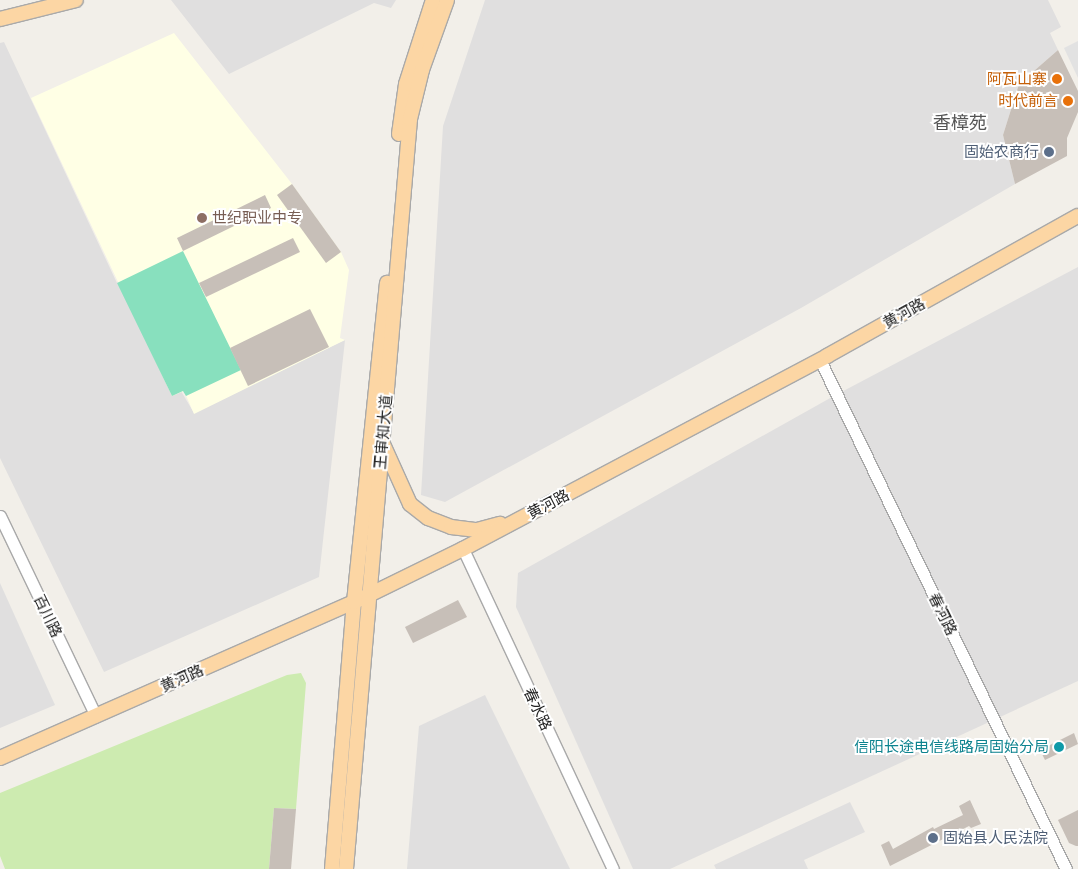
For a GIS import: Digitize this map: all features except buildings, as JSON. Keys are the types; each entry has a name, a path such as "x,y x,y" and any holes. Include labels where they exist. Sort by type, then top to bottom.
{"main road":[{"path":"0,14 46,0"},
{"path":"0,19 76,0"},
{"path":"332,869 354,602 400,116 406,84 433,0"},
{"name":"王审知大道","path":"346,869 410,118 422,70 447,0"},
{"name":"黄河路","path":"0,758 354,602 463,550 820,360 1078,216"},
{"path":"382,443 410,504 428,518 451,527 477,530 523,518"}],"street":[{"name":"春河路","path":"820,360 1066,869"},
{"name":"百川路","path":"0,516 96,716"},
{"name":"春水路","path":"463,550 613,869"}],"shaded area":[{"path":"171,0 396,0 391,8 374,3 229,74"},
{"name":"香樟苑","path":"485,0 1048,0 1061,27 1050,33 1058,50 1019,84 1003,135 1015,184 801,308 445,502 421,495 443,126"},
{"name":"世纪职业中专","path":"174,33 292,184 341,252 349,270 340,338 345,340 194,414 184,391 172,396 31,98"},
{"path":"1078,41 1078,78 1064,48"},
{"path":"4,42 117,283 194,413 345,340 319,577 104,672 0,458 0,43"},
{"path":"1078,267 1078,681 670,869 633,869 516,607 518,573 832,397"},
{"path":"0,583 55,705 0,728"},
{"path":"485,695 570,869 407,869 419,726"},
{"path":"850,802 865,832 804,860 808,869 716,869 714,865"}],"green space":[{"path":"183,251 241,370 186,396 183,391 172,396 117,283"},
{"path":"301,673 306,683 296,809 274,808 269,869 5,869 0,856 0,793 287,675"}],"place":[{"name":"阿瓦山寨","path":"1057,79"},
{"name":"时代前言","path":"1068,101"},
{"name":"固始农商行","path":"1049,152"},
{"name":"世纪职业中专","path":"202,218"},
{"name":"信阳长途电信线路局固始分局","path":"1059,747"},
{"name":"固始县人民法院","path":"933,838"}],"district":[{"name":"香樟苑","path":"960,122"}]}
